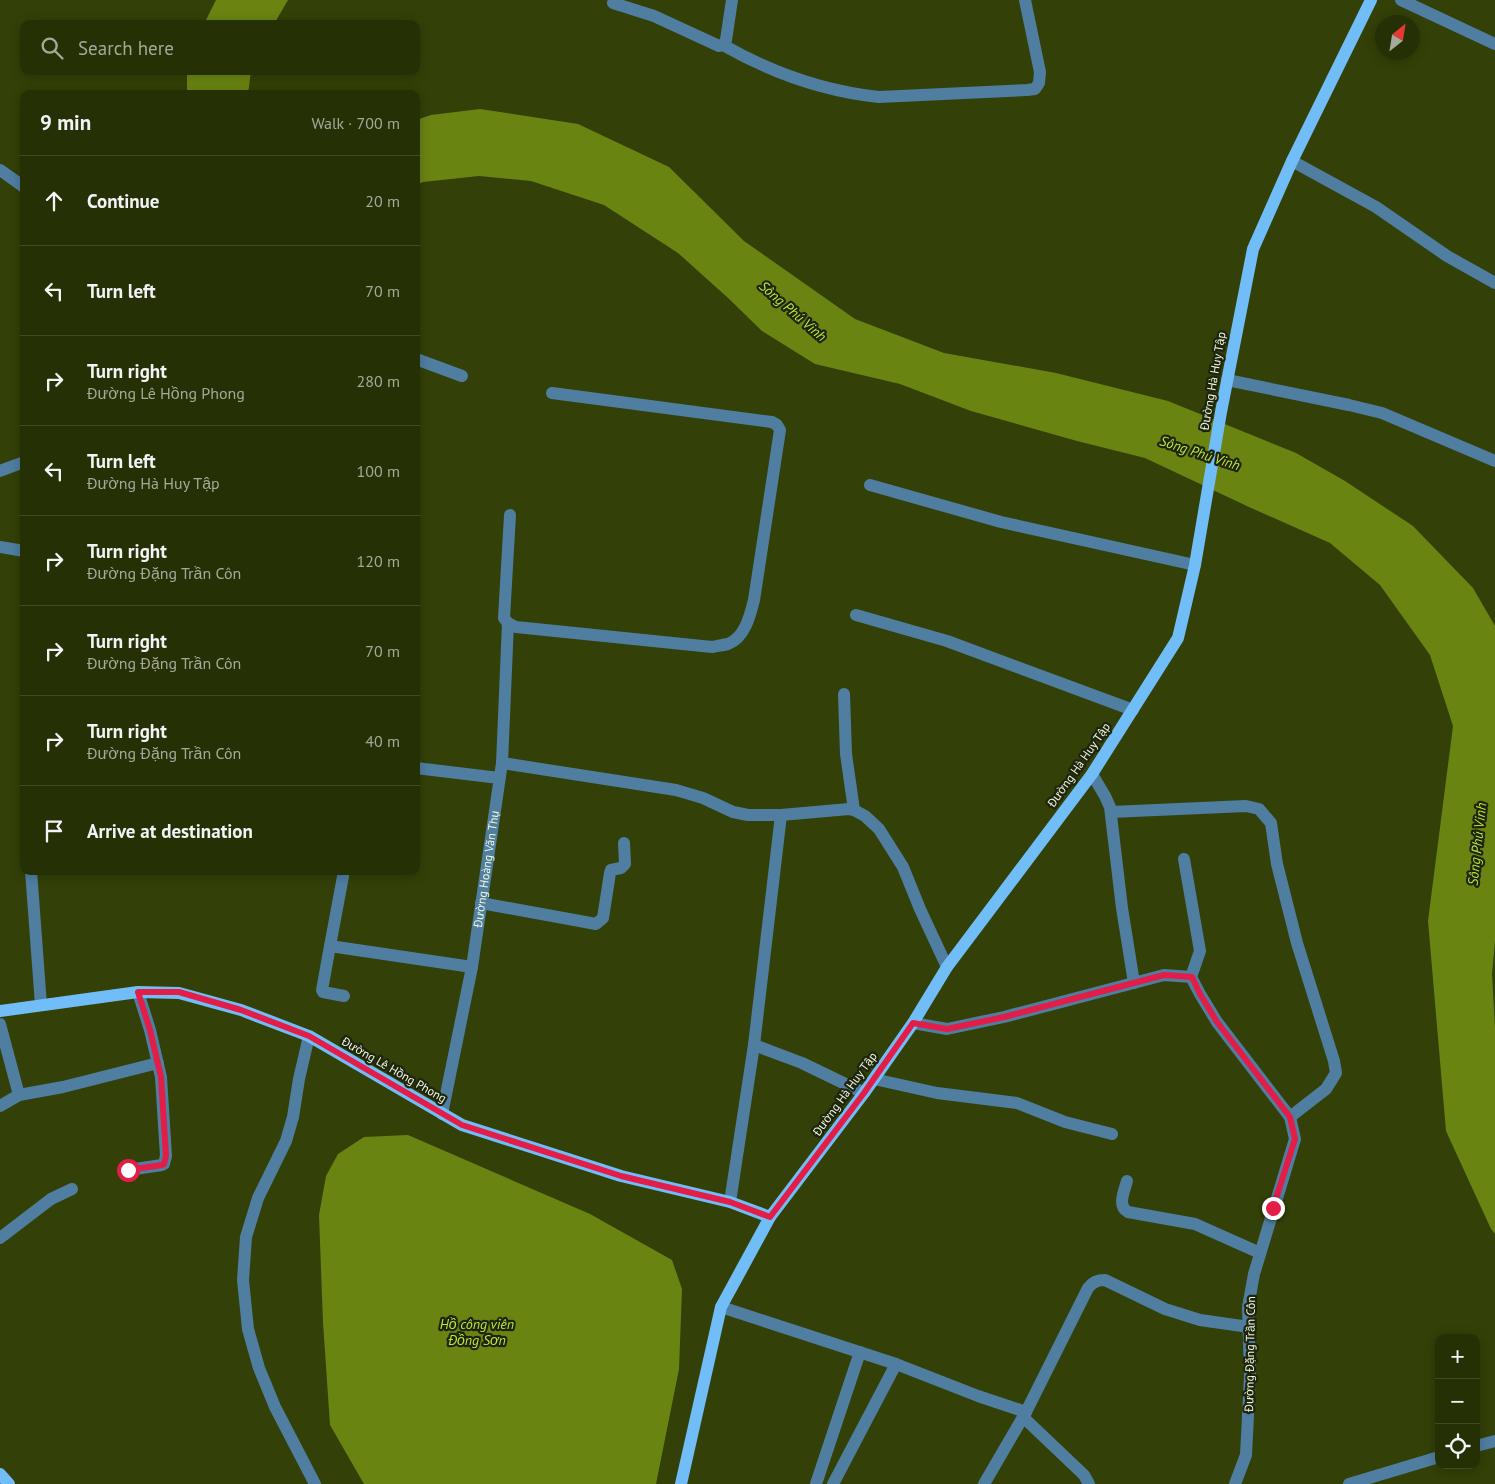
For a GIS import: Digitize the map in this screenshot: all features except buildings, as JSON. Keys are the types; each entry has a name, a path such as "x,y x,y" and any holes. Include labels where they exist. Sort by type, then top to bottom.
{"main road":[{"name":"Đường Hà Huy Tập","path":"682,1484 721,1307 770,1217 874,1079 913,1023 947,967 1092,774 1178,638 1195,565 1221,412 1254,249 1292,161 1371,0"},
{"name":"Đường Lê Hồng Phong","path":"0,1011 138,992 179,992 241,1010 309,1036 462,1125 621,1176 730,1202 770,1217"},
{"path":"0,1474 9,1484"}],"street":[{"path":"723,45 726,40 732,0"},
{"path":"613,3 654,16 714,45 723,45 754,62 793,78 856,94 879,97 1035,89 1039,83 1040,72 1025,0"},
{"path":"1401,0 1495,44"},
{"path":"1292,161 1376,207 1447,256 1495,282"},
{"path":"0,170 20,184"},
{"path":"420,360 462,376"},
{"path":"1227,380 1382,413 1495,461"},
{"path":"508,623 516,627 712,647 728,644 738,638 749,620 754,600 780,430 778,425 772,422 552,393"},
{"path":"0,471 20,464"},
{"path":"870,485 1002,522 1195,565"},
{"name":"Đường Hoàng Văn Thụ","path":"442,1114 472,967 502,763 508,623 504,618 510,515"},
{"path":"0,547 20,550"},
{"path":"856,615 947,641 1133,710"},
{"path":"844,694 846,754 854,810"},
{"path":"502,763 676,790 703,798 733,812 748,815 781,816 854,810 865,816 879,829 895,852 947,967"},
{"path":"420,768 499,778"},
{"path":"1092,774 1105,796 1111,812 1122,908 1134,983"},
{"path":"1111,812 1246,806 1259,809 1271,823 1277,864 1297,943 1334,1061 1336,1073 1326,1089 1290,1117"},
{"path":"730,1202 754,1045 781,816"},
{"path":"481,903 596,924 603,918 611,870 621,868 624,864 624,844"},
{"path":"913,1023 947,1029 1004,1017 1164,975 1192,977 1200,951 1184,859"},
{"path":"31,875 41,1005"},
{"path":"343,875 322,990 323,992 344,996"},
{"path":"330,946 472,967"},
{"name":"Đường Đặng Trần Côn","path":"1192,977 1217,1022 1290,1117 1295,1139 1254,1274 1248,1307 1250,1327 1246,1455 1235,1484"},
{"path":"128,1170 164,1164 166,1156 163,1100 158,1063 138,992"},
{"path":"0,1024 19,1094"},
{"path":"309,1036 293,1117 286,1141 258,1198 246,1238 243,1280 248,1329 259,1368 275,1407 315,1484"},
{"path":"754,1045 802,1064 864,1093"},
{"path":"0,1106 19,1094 63,1086 158,1063"},
{"path":"874,1079 937,1093 1017,1103 1065,1122 1112,1134"},
{"path":"1127,1181 1122,1204 1124,1210 1195,1224 1260,1253"},
{"path":"0,1238 51,1199 72,1189"},
{"path":"984,1484 1025,1414 1088,1288 1098,1280 1105,1280 1117,1285 1165,1310 1200,1320 1250,1327"},
{"path":"721,1307 896,1364 1025,1414 1084,1475 1089,1484"},
{"path":"816,1484 860,1352"},
{"path":"833,1484 896,1364"},
{"path":"1480,1445 1495,1441"},
{"path":"1349,1484 1435,1458"}],"water":[{"path":"216,0 288,0 276,20 206,20"},
{"path":"187,75 250,75 249,90 187,90"},
{"name":"Sông Phú Vinh","path":"480,109 578,124 669,167 744,241 855,319 944,353 1056,373 1168,401 1296,453 1345,481 1413,526 1473,588 1495,626 1495,941 1492,974 1495,1027 1495,1234 1446,1131 1428,921 1453,726 1430,655 1380,585 1330,543 1145,458 971,411 900,384 815,364 762,331 678,253 604,205 531,181 479,176 420,183 420,119 431,115"},
{"name":"Hồ công viên Đồng Sơn","path":"408,1135 590,1214 672,1260 682,1289 679,1369 656,1484 364,1484 330,1425 323,1322 319,1215 326,1176 338,1154 364,1137"}],"route":[{"path":"128,1170 162,1165 166,1156 161,1077 150,1030 138,992 179,992 241,1010 309,1036 462,1125 621,1176 730,1202 770,1217 864,1093 913,1023 947,1029 1004,1017 1164,975 1192,977 1217,1022 1290,1117 1295,1139 1273,1208"}]}
